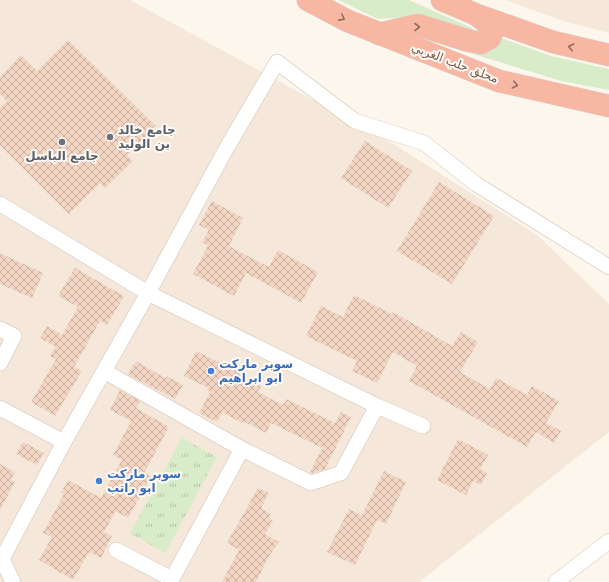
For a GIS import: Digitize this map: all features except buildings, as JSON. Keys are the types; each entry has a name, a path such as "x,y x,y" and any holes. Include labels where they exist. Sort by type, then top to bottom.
{"highway":[{"name":"محلق حلب الغربي","path":"308,0 348,22 499,81 609,106"},
{"path":"442,0 477,15 553,42 609,55"},
{"path":"379,34 418,25 466,40 481,43 490,38 494,28 477,15"}],"street":[{"path":"13,582 1,559 226,149 277,62 355,121 424,143 476,184 609,267"},
{"path":"0,204 148,293 377,406 423,426"},
{"path":"0,329 14,336 0,363"},
{"path":"104,371 242,449 311,484 341,473 377,406"},
{"path":"0,408 64,442"},
{"path":"116,550 172,579 242,449"},
{"path":"556,582 609,541"}],"shaded area":[{"path":"0,0 130,0 392,143 537,235 609,304 609,432 419,582 0,582"},
{"path":"506,0 609,0 609,33 560,20"}],"green space":[{"path":"338,0 409,0 470,27 476,31 476,34 423,16 378,19"},
{"path":"426,35 501,38 551,56 609,69 609,90 561,81 424,39"},
{"path":"182,438 217,457 165,553 130,533"}],"place":[{"name":"جامع خالد بن الوليد","path":"110,137"},
{"name":"جامع الباسل","path":"62,142"},
{"name":"سوبر ماركت ابو ابراهيم","path":"211,371"},
{"name":"سوبر ماركت ابو راتب","path":"99,481"}]}
